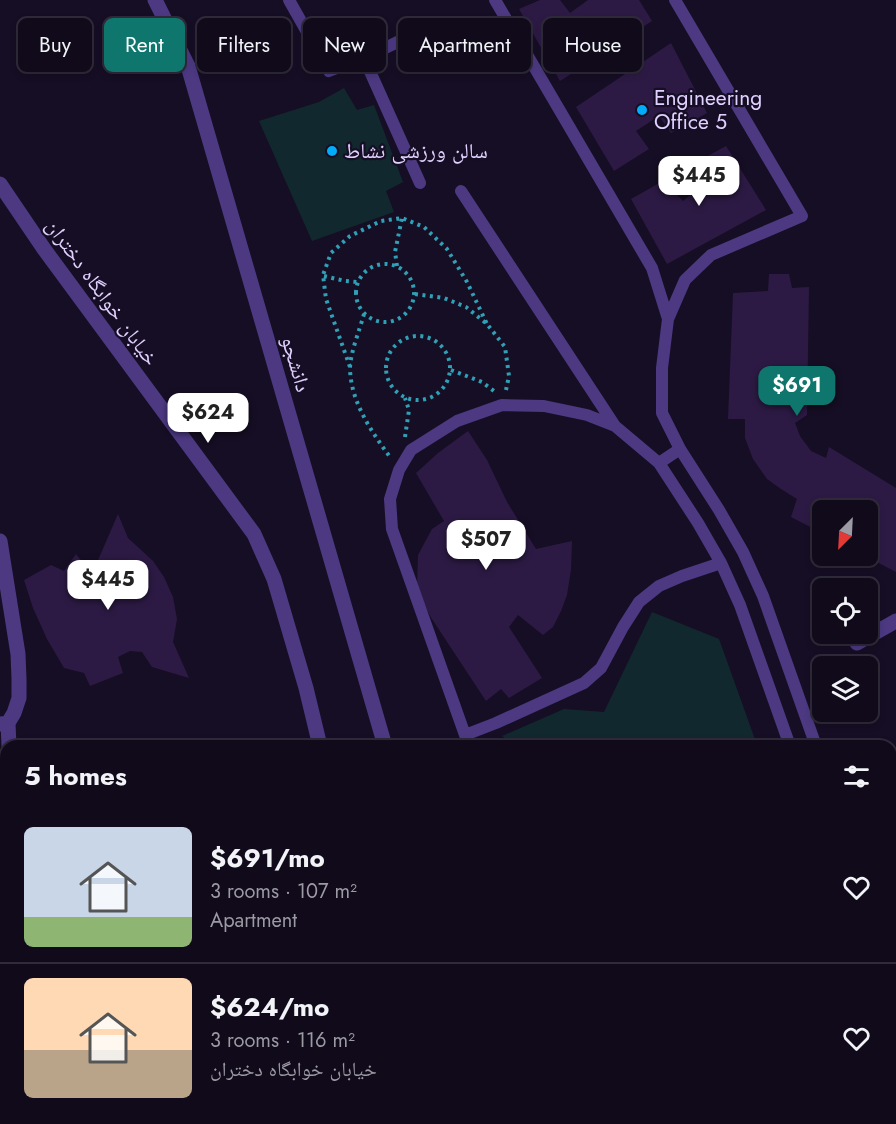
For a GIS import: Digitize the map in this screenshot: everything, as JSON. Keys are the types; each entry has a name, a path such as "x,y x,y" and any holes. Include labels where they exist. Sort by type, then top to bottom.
{"street":[{"name":"دانشجو","path":"155,0 188,66 383,740"},
{"name":"خیابان خوابگاه دختران","path":"0,184 51,259 254,534 274,579 303,676 319,740"},
{"path":"0,541 20,679 15,712 4,723 8,740"},
{"path":"878,631 896,621"}],"lane":[{"path":"289,0 303,25"},
{"path":"495,0 652,268 668,319"},
{"path":"675,0 802,216 711,255 685,280 668,319 662,368 662,413 680,449 743,552 763,596 814,740"},
{"path":"370,72 420,183"},
{"path":"461,191 615,426 659,463 698,523 721,563 740,605 788,740"},
{"path":"615,426 587,415 544,406 502,405 457,421 411,450 399,470 390,499 392,529 465,735 584,684 601,668 639,602 659,586 721,563"},
{"path":"659,463 680,449"}],"path":[{"path":"397,266 395,252 402,218"},
{"path":"399,470 376,438 361,411 353,389 350,367 326,299 323,275 331,253 350,236 381,221 402,218 424,227 447,249 467,282 487,324 505,347 509,376 502,405"},
{"path":"386,264 397,266 413,282 415,294 412,305 397,321 385,323 374,321 364,314 358,304 356,293 358,282 365,272 375,266 386,264"},
{"path":"323,275 358,282"},
{"path":"415,294 444,298 466,307 487,324"},
{"path":"350,367 364,314"},
{"path":"418,335 431,338 442,345 449,356 451,370 449,381 441,392 431,399 418,401 405,398 395,391 388,380 385,368 388,355 395,345 406,338 418,335"},
{"path":"451,370 482,382 496,392 502,405"}],"green space":[{"name":"سالن ورزشی نشاط","path":"344,88 357,110 374,105 403,182 386,191 394,212 312,241 259,121 319,102"},
{"path":"652,612 719,639 755,740 507,740 502,736 564,709 604,712"}],"building":[{"path":"540,0 560,0 570,13 588,0 639,0 652,21 642,28 642,18 543,18 543,51 531,30 531,18 524,18 519,9"},
{"name":"Engineering Office 5","path":"671,43 707,113 671,133 659,116 636,131 649,149 614,171 576,107 628,72 642,72 642,63"},
{"path":"555,72 574,72 560,81"},
{"path":"726,146 766,210 667,264 631,199 663,181 683,201 700,187 693,164"},
{"path":"769,274 789,274 792,288 809,287 807,415 795,423 800,436 811,451 826,458 829,447 896,488 896,572 878,563 878,500 812,500 812,528 791,517 797,499 767,479 753,459 745,438 745,419 728,419 733,293 768,291"},
{"path":"468,431 487,460 507,502 536,549 572,541 567,595 553,627 543,635 518,615 509,627 542,678 509,698 501,689 486,701 430,616 417,588 418,555 432,529 444,521 416,473"},
{"path":"118,514 128,538 153,561 164,577 173,597 177,619 173,642 189,678 152,667 142,652 130,651 118,657 123,673 90,686 84,673 64,668 33,608 24,580 51,565 64,571 76,554 92,574"}],"place":[{"name":"Engineering Office 5","path":"642,110"},
{"name":"سالن ورزشی نشاط","path":"332,151"}]}
